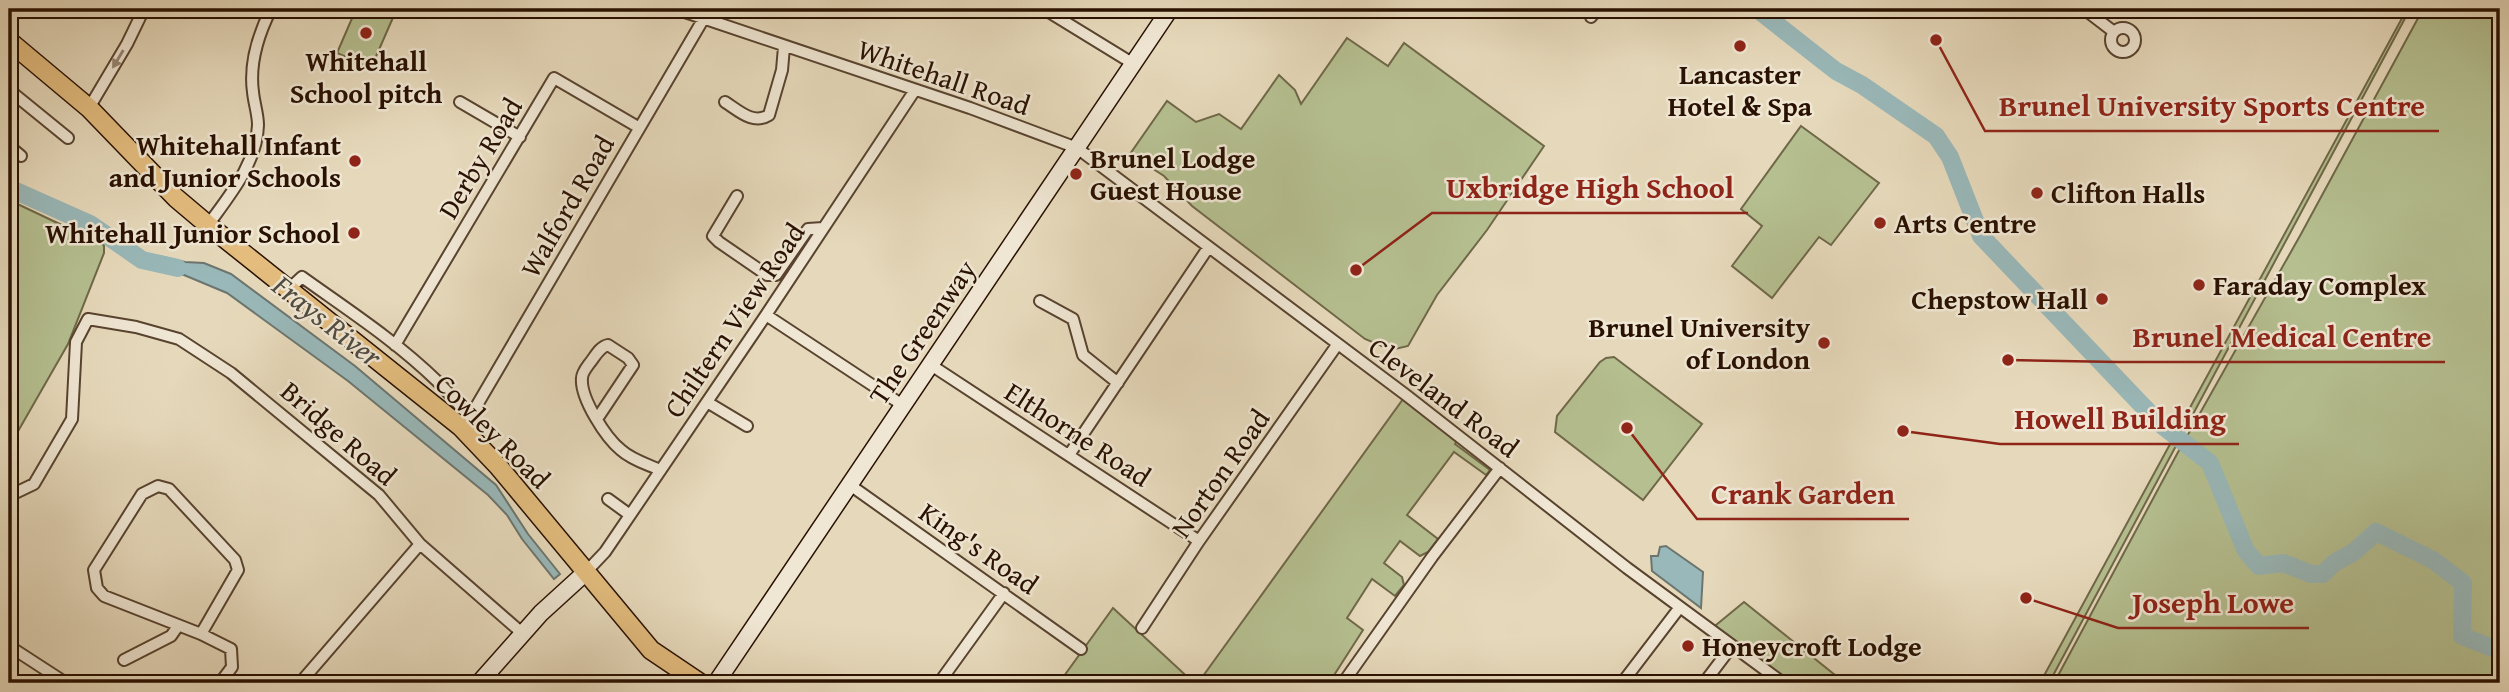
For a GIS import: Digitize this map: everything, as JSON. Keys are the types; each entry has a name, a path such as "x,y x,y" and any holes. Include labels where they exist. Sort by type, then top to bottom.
{"main road":[{"name":"Cowley Road","path":"9,41 89,108 176,198 208,225 288,290 465,422 578,580 651,650 700,683"}],"street":[{"path":"9,15 12,9"},
{"path":"89,108 127,44 144,9"},
{"path":"208,225 236,187 252,157 258,124 252,62 271,9"},
{"name":"Whitehall Road","path":"676,9 1077,148"},
{"path":"1044,9 1132,63"},
{"name":"The Greenway","path":"716,683 1170,9"},
{"path":"2084,9 2114,32"},
{"name":"Walford Road","path":"465,422 704,18"},
{"path":"725,102 752,119 769,115 782,70 784,47"},
{"name":"Derby Road","path":"395,345 554,78 638,127"},
{"path":"9,90 68,138"},
{"name":"Chiltern View Road","path":"578,580 605,552 915,90"},
{"path":"460,102 520,136"},
{"path":"14,150 19,139"},
{"name":"Cleveland Road","path":"1077,148 1406,394 1680,607 1783,683"},
{"path":"737,196 713,236 767,275 776,275 808,229 823,228"},
{"path":"1069,455 1208,248"},
{"path":"288,290 302,277 395,345 436,380 465,422"},
{"path":"1040,301 1073,319 1083,355 1118,383"},
{"path":"766,315 904,406"},
{"name":"Bridge Road","path":"9,496 34,484 72,419 76,342 88,319 136,327 179,339 231,373 379,495 419,544 522,633"},
{"path":"597,419 633,365 628,358 608,345 601,347 582,378 586,396 597,419 610,440 620,450 660,470"},
{"name":"Norton Road","path":"1142,628 1199,541 1337,345"},
{"name":"Elthorne Road","path":"932,365 1199,541"},
{"path":"707,401 747,426"},
{"path":"1343,683 1500,468"},
{"name":"King's Road","path":"850,485 1081,649"},
{"path":"201,634 238,570 234,560 169,489 158,486 142,494 94,570 97,589 104,596 201,634 231,649 232,667 220,683"},
{"path":"608,499 630,515"},
{"path":"300,683 419,544"},
{"path":"479,683 522,633 578,580"},
{"path":"939,683 1004,593"},
{"path":"1622,683 1680,607"},
{"path":"124,660 171,636 178,626"},
{"path":"9,646 66,683"},
{"path":"1704,683 1732,646"}],"green space":[{"name":"Whitehall School pitch","path":"356,9 385,9 395,13 371,68 337,53"},
{"path":"2407,9 2410,9 2049,683 2040,683"},
{"path":"2423,9 2500,9 2500,683 2054,683 2177,454"},
{"path":"1347,38 1388,66 1404,43 1544,146 1487,230 1437,295 1408,346 1391,350 1365,339 1192,206 1164,176 1130,154 1167,101 1196,122 1219,114 1241,129 1279,75 1295,90 1301,104"},
{"path":"1801,126 1879,183 1831,245 1819,237 1772,298 1732,266 1762,226 1741,209"},
{"path":"9,200 104,245 104,253 68,344 9,447"},
{"path":"1614,357 1702,424 1643,500 1555,432 1557,416 1600,362"},
{"path":"1406,395 1460,436 1455,444 1490,470 1486,475 1454,452 1407,515 1438,539 1428,552 1420,556 1400,541 1384,563 1402,577 1404,585 1395,596 1372,579 1347,618 1363,630 1329,683 1198,683"},
{"path":"1744,602 1845,683 1783,683 1710,630"},
{"path":"1113,608 1194,683 1059,683"}],"water":[{"path":"159,256 204,263 231,274 355,366 496,485 528,534 560,574 554,579 522,539 507,515 488,495 348,381 227,293 184,275 154,267"},
{"path":"1666,546 1703,572 1701,608 1652,571 1651,556 1658,556 1660,547"}],"waterway":[{"path":"1757,9 1836,71 1862,85 1936,136 1950,157 1981,236 2159,423 2210,463 2246,551 2259,566 2283,563 2311,574 2323,574 2376,532 2433,560 2463,583 2462,636 2500,651"},
{"name":"Frays River","path":"9,188 90,224 142,260 178,268"}],"place":[{"name":"Whitehall School pitch","path":"366,33"},
{"name":"Brunel University Sports Centre","path":"1936,40"},
{"name":"Lancaster Hotel & Spa","path":"1740,46"},
{"name":"Whitehall Infant and Junior Schools","path":"355,161"},
{"name":"Brunel Lodge Guest House","path":"1076,174"},
{"name":"Clifton Halls","path":"2037,193"},
{"name":"Arts Centre","path":"1880,223"},
{"name":"Whitehall Junior School","path":"354,233"},
{"name":"Uxbridge High School","path":"1356,270"},
{"name":"Faraday Complex","path":"2199,285"},
{"name":"Chepstow Hall","path":"2102,299"},
{"name":"Brunel University of London","path":"1824,343"},
{"name":"Brunel Medical Centre","path":"2008,360"},
{"name":"Crank Garden","path":"1627,428"},
{"name":"Howell Building","path":"1903,431"},
{"name":"Joseph Lowe","path":"2026,598"},
{"name":"Honeycroft Lodge","path":"1688,646"}]}
